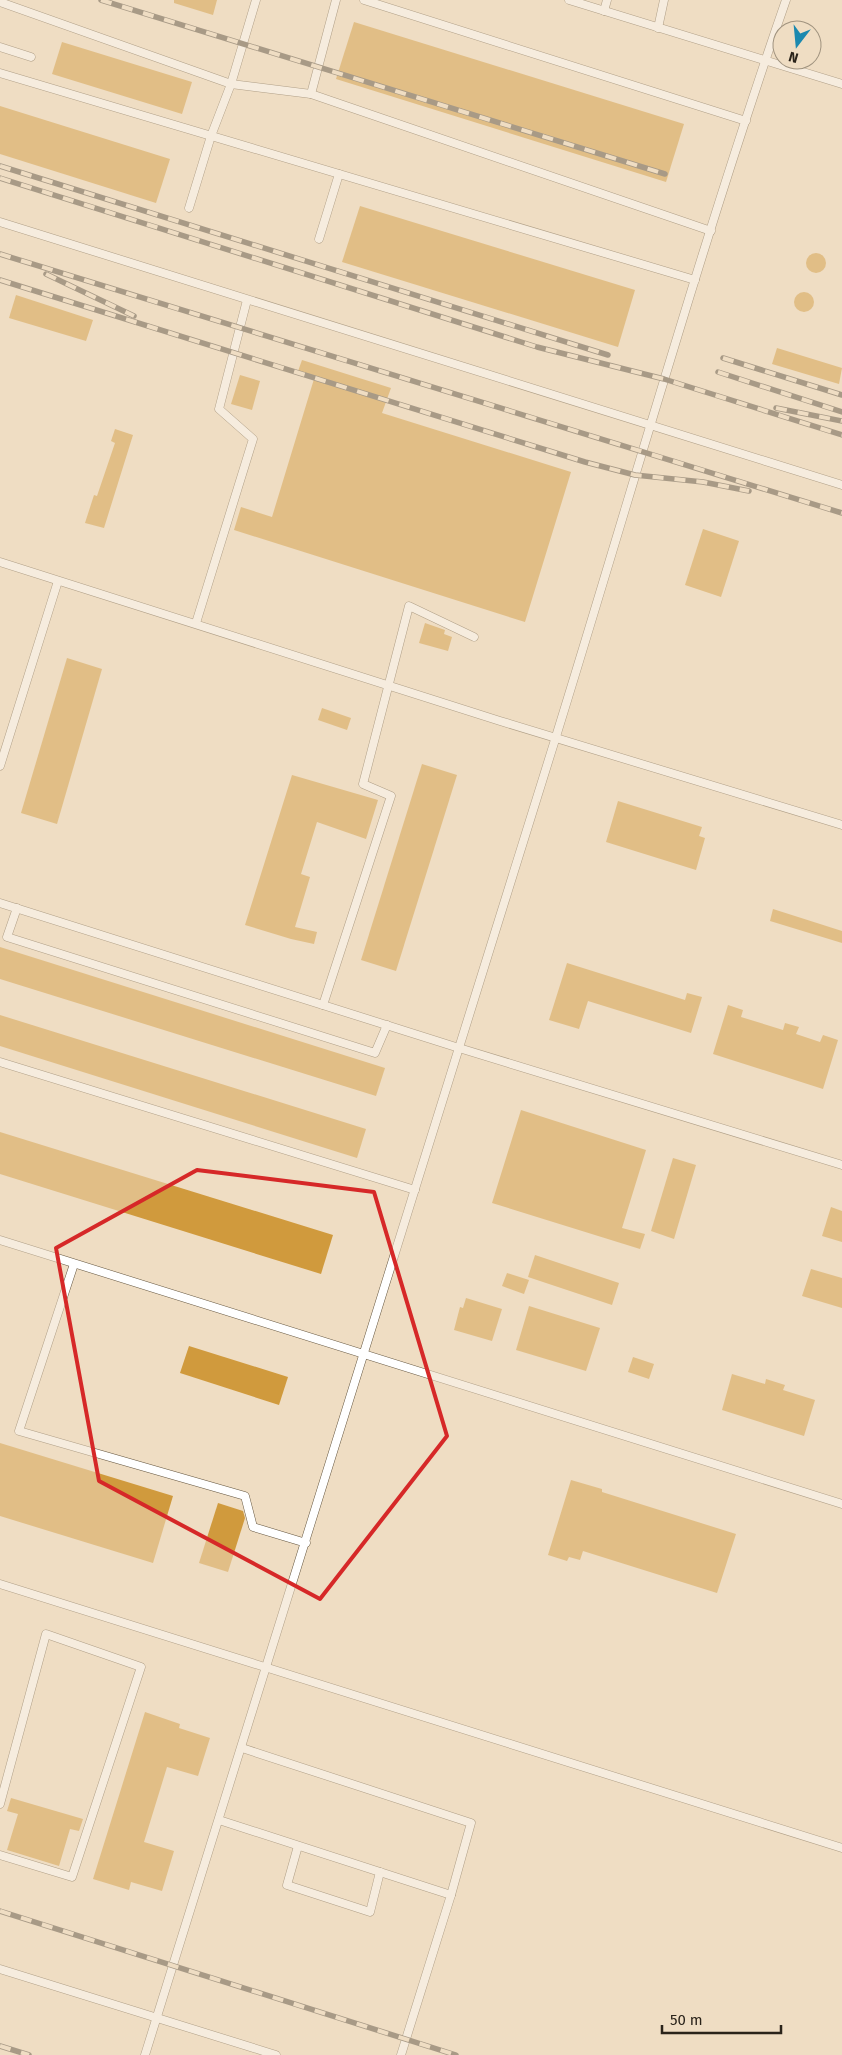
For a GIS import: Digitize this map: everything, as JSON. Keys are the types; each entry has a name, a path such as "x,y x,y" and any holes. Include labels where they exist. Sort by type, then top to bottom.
{"lane":[{"path":"188,208 211,136 231,84 256,0"},
{"path":"310,94 336,0"},
{"path":"364,0 746,121"},
{"path":"569,0 842,84"},
{"path":"604,11 607,0"},
{"path":"658,28 664,0"},
{"path":"145,2055 268,1667 556,737 649,425 786,0"},
{"path":"0,2 231,84 310,94 711,231"},
{"path":"0,47 31,57"},
{"path":"0,73 695,280"},
{"path":"319,239 339,174"},
{"path":"0,222 842,485"},
{"path":"196,623 253,439 219,410 247,300"},
{"path":"0,562 842,825"},
{"path":"0,766 58,580"},
{"path":"323,1005 391,796 362,784 408,606 474,637"},
{"path":"0,903 459,1048 842,1165"},
{"path":"17,908 7,937 375,1053 387,1025"},
{"path":"0,1062 415,1190"},
{"path":"0,1240 842,1504"},
{"path":"74,1264 19,1431 245,1496 253,1527 306,1543"},
{"path":"0,1584 842,1848"},
{"path":"0,1804 46,1634 141,1667 72,1877 0,1855"},
{"path":"242,1748 471,1823 451,1895 401,2055"},
{"path":"220,1820 451,1895"},
{"path":"298,1846 287,1885 370,1912 380,1872"},
{"path":"0,1969 276,2055"}],"highlighted area":[{"path":"197,1170 374,1192 447,1436 320,1599 99,1481 56,1248"}],"building":[{"path":"174,0 217,0 213,15 174,3"},
{"path":"354,22 684,124 666,182 336,79"},
{"path":"62,42 192,82 182,114 52,74"},
{"path":"0,106 170,159 156,203 0,154"},
{"path":"360,206 635,290 618,347 342,262"},
{"path":"816,253 823,256 826,263 823,270 816,273 809,270 806,263 809,256"},
{"path":"804,292 811,295 814,302 811,309 804,312 797,309 794,302 797,295"},
{"path":"16,295 93,320 86,341 9,318"},
{"path":"777,348 842,368 839,384 772,364"},
{"path":"302,360 391,388 382,413 571,472 525,622 234,530 241,507 272,517 314,379 297,374"},
{"path":"240,375 260,381 252,410 231,404"},
{"path":"115,429 133,435 104,528 85,523 94,495 97,496 115,443 111,441"},
{"path":"703,529 739,541 721,597 685,585"},
{"path":"425,623 445,630 444,634 452,637 448,651 419,643"},
{"path":"67,658 102,669 57,824 21,813"},
{"path":"322,708 351,718 347,730 318,720"},
{"path":"422,764 457,775 396,971 361,960"},
{"path":"292,775 378,800 366,839 317,822 301,874 310,877 295,927 317,932 314,944 245,925"},
{"path":"618,801 702,827 699,836 705,838 696,870 606,842"},
{"path":"773,909 842,931 842,943 770,921"},
{"path":"0,947 385,1068 376,1096 0,979"},
{"path":"567,963 685,1000 687,993 702,997 691,1033 588,1001 579,1029 549,1020"},
{"path":"728,1005 743,1010 741,1017 783,1030 785,1023 799,1027 796,1034 820,1042 823,1035 838,1040 823,1089 713,1054"},
{"path":"0,1015 366,1129 357,1158 0,1046"},
{"path":"521,1110 646,1150 622,1228 645,1234 640,1249 492,1203"},
{"path":"0,1132 333,1235 321,1274 0,1174"},
{"path":"673,1158 696,1165 674,1239 651,1231"},
{"path":"831,1207 842,1211 842,1242 822,1236"},
{"path":"535,1255 619,1283 612,1305 528,1277"},
{"path":"811,1269 842,1278 842,1308 802,1296"},
{"path":"507,1273 529,1280 524,1294 502,1286"},
{"path":"466,1298 502,1309 492,1341 454,1330 460,1307 463,1308"},
{"path":"529,1306 600,1328 586,1371 516,1350"},
{"path":"189,1346 288,1377 279,1405 180,1373"},
{"path":"633,1357 654,1364 649,1379 628,1372"},
{"path":"732,1374 765,1384 766,1379 785,1385 783,1390 815,1400 804,1436 722,1410"},
{"path":"0,1443 173,1496 153,1563 0,1516"},
{"path":"571,1480 602,1489 602,1492 736,1534 717,1593 583,1551 580,1560 569,1557 567,1561 548,1555"},
{"path":"218,1503 243,1511 245,1518 228,1572 199,1563"},
{"path":"145,1712 180,1724 179,1728 210,1738 198,1776 167,1767 144,1842 174,1851 162,1891 131,1882 129,1890 93,1879"},
{"path":"11,1798 83,1819 79,1831 70,1829 59,1866 7,1850 18,1814 7,1811"}],"railway":[{"path":"101,0 665,174"},
{"path":"0,166 608,355"},
{"path":"0,178 537,347 664,379 842,435"},
{"path":"0,254 842,513"},
{"path":"46,274 134,316"},
{"path":"0,280 585,462 635,475 703,482 749,491"},
{"path":"723,358 842,395"},
{"path":"718,372 842,412"},
{"path":"776,408 842,421"},
{"path":"0,1911 456,2055"},
{"path":"0,2046 29,2055"}]}
